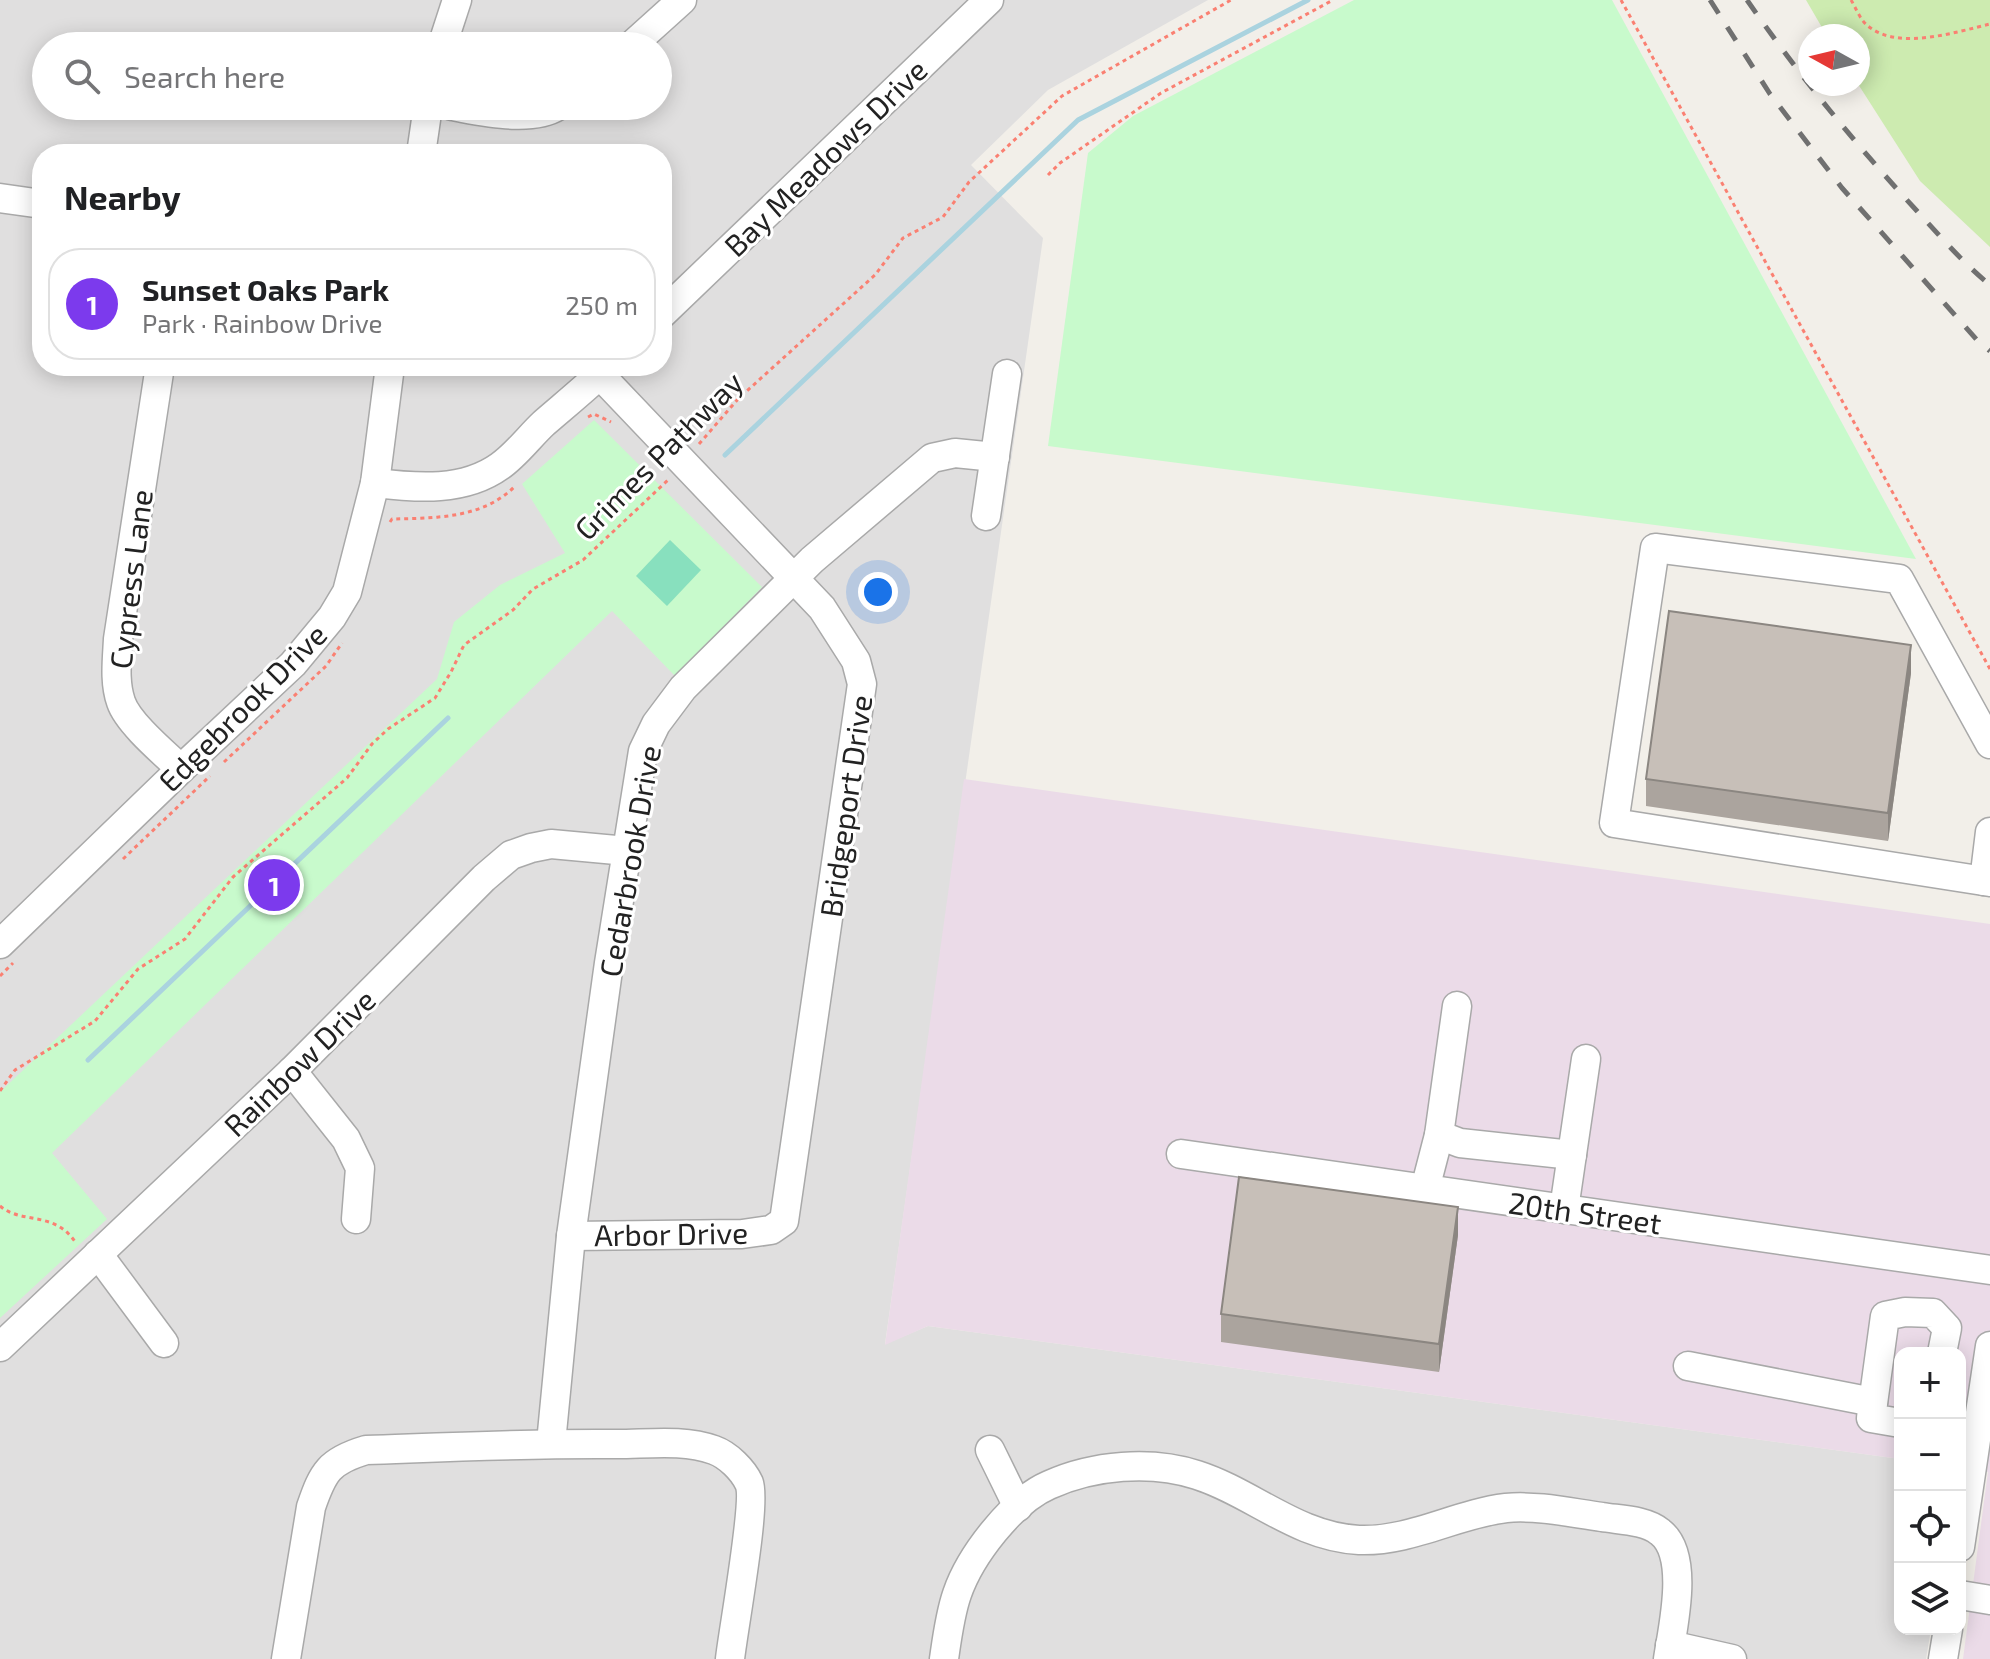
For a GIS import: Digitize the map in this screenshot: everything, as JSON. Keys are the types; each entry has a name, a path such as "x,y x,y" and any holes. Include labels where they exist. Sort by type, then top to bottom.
{"street":[{"path":"447,32 457,0"},
{"path":"647,32 682,0"},
{"name":"Bay Meadows Drive","path":"672,304 989,0"},
{"path":"422,144 426,120"},
{"path":"0,198 32,203"},
{"path":"986,516 1007,374"},
{"name":"Cypress Lane","path":"158,376 118,639 116,674 122,705 149,739 181,769"},
{"name":"Edgebrook Drive","path":"11,950 181,769 293,664 332,617 347,592 375,483 389,376"},
{"path":"375,483 406,487 448,486 477,479 501,466 597,376"},
{"name":"Bridgeport Drive","path":"609,376 685,466 822,608 856,661 862,684 784,1221 771,1230"},
{"name":"Cedarbrook Drive","path":"551,1443 571,1236 643,751 656,724 683,688 794,577 932,458 955,453 995,457"},
{"path":"1990,744 1899,579 1655,548 1614,823 1987,881 1990,832"},
{"name":"Rainbow Drive","path":"0,1347 292,1071 484,878 511,855 551,844 627,851"},
{"path":"1425,1189 1439,1135 1457,1006"},
{"path":"1564,1209 1586,1059"},
{"path":"292,1071 346,1139 360,1168 356,1219"},
{"path":"1439,1135 1460,1143 1572,1155"},
{"name":"20th Street","path":"1181,1154 1990,1270"},
{"name":"Arbor Drive","path":"571,1236 742,1234 771,1230"},
{"path":"94,1257 164,1343"},
{"path":"1894,1422 1871,1418 1885,1316 1905,1312 1933,1313 1947,1328 1943,1347"},
{"path":"1964,1491 1968,1435 1990,1346"},
{"path":"1688,1366 1873,1402"},
{"path":"286,1659 311,1507 319,1483 330,1466 343,1457 366,1450 551,1443 691,1444 728,1457 743,1475 750,1486 750,1513 730,1659"},
{"path":"990,1450 1018,1507"},
{"path":"944,1659 957,1594 975,1556 1018,1507 1047,1485 1093,1471 1120,1467 1170,1469 1195,1474 1217,1482 1301,1527 1356,1540 1387,1540 1506,1508 1636,1522 1659,1531 1674,1548 1678,1581 1669,1652 1732,1659"},
{"path":"1966,1596 1990,1600"},
{"path":"1943,1659 1947,1635"}],"path":[{"name":"Grimes Pathway","path":"0,1091 15,1070 95,1021 138,969 185,939 233,877 347,778 372,744 388,729 435,698 464,645 513,610 533,589 583,560 685,466 699,443 738,399 875,275 903,238 943,217 969,182 1062,96 1231,0"},
{"path":"1048,175 1060,163 1161,93 1333,0"},
{"path":"1621,0 1990,669"},
{"path":"1851,0 1866,25 1884,36 1906,40 1990,24"},
{"path":"587,418 594,414 612,422"},
{"path":"387,528 392,519 470,513 510,491 520,481"},
{"path":"117,865 326,666 347,636"},
{"path":"0,976 11,950"},
{"path":"0,1206 16,1214 49,1220 94,1257"}],"shaded area":[{"path":"0,0 1208,0 1048,90 971,165 1043,238 885,1344 928,1326 1894,1458 1894,1635 1930,1635 1926,1659 0,1659"},
{"path":"964,779 1990,924 1990,1659 1963,1659 1988,1472 1966,1469 1966,1347 1894,1347 1894,1458 928,1326 885,1345"}],"green space":[{"path":"1354,0 1612,0 1916,559 1048,446 1088,153 1133,116"},
{"path":"1806,0 1990,0 1990,247 1920,181 1866,96 1870,96 1870,24 1820,24"},
{"path":"594,420 762,587 675,676 612,611 52,1153 107,1219 0,1318 0,1092 437,679 454,622 500,585 565,553 522,484"},
{"path":"670,540 701,570 667,606 636,576"}],"building":[{"path":"1669,611 1911,645 1888,813 1646,779"},
{"path":"1239,1177 1458,1207 1439,1344 1221,1314"}],"waterway":[{"path":"725,455 1078,120 1308,0"},
{"path":"88,1060 448,718"}],"railway":[{"path":"1710,0 1770,94 1842,188 1990,351"},
{"path":"1747,0 1807,82 1872,161 1970,268 1990,285"}],"place":[{"name":"Sunset Oaks Park","path":"274,885"}]}
